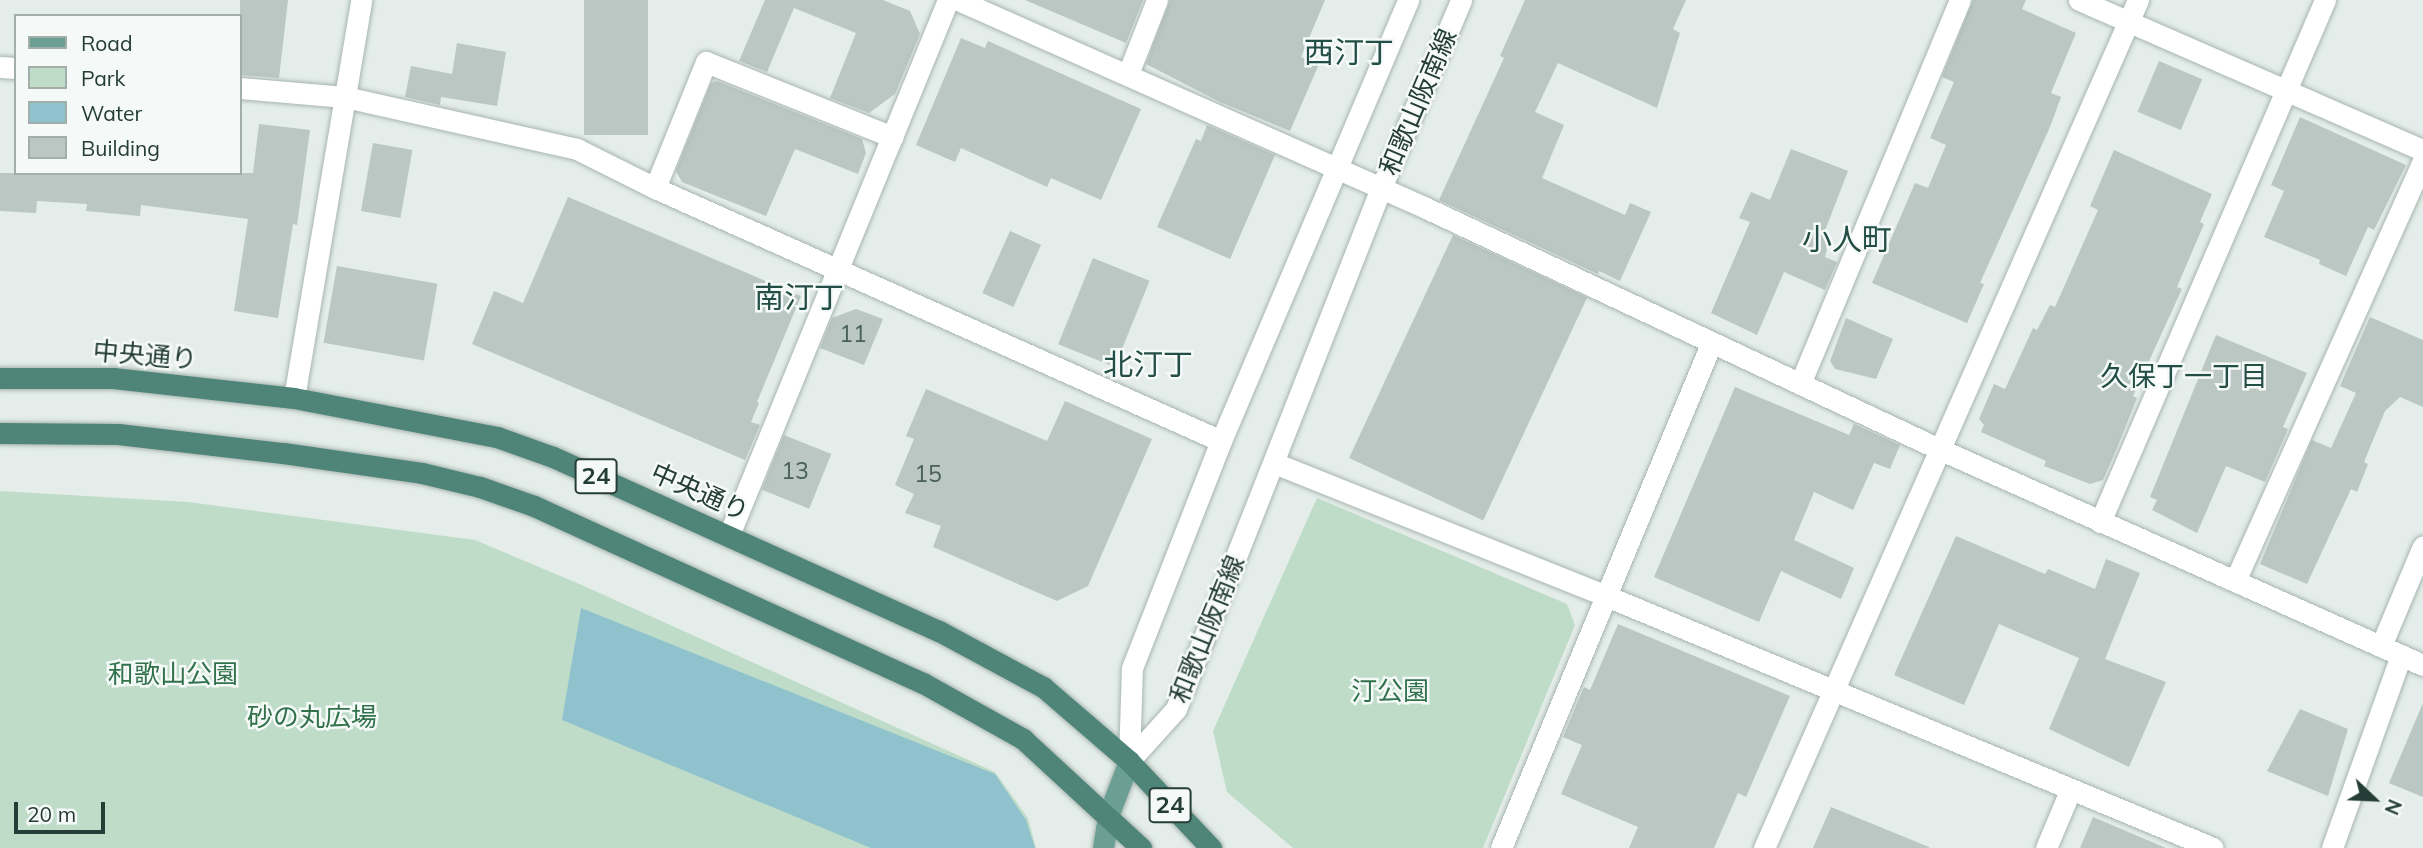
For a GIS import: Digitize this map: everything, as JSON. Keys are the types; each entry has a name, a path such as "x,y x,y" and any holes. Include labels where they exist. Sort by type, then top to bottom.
{"highway":[{"name":"中央通り","path":"0,378 113,377 294,398 497,437 553,457 939,631 1043,687 1129,761 1212,848"},
{"name":"24","path":"0,433 118,434 422,473 480,487 534,506 923,683 1023,739 1141,848"}],"main road":[{"path":"1103,848 1108,816 1129,761"}],"street":[{"path":"294,398 361,0"},
{"path":"729,535 948,0"},
{"path":"958,0 1381,188 1939,449 2423,665"},
{"path":"1128,74 1157,0"},
{"name":"和歌山阪南線","path":"1129,761 1132,668 1221,441 1408,0"},
{"name":"和歌山阪南線","path":"1129,761 1176,709 1381,188 1461,0"},
{"path":"1800,384 1960,0"},
{"path":"2079,0 2423,150"},
{"path":"1764,848 2138,0"},
{"path":"2100,522 2325,0"},
{"path":"654,188 706,62 893,137"},
{"path":"242,88 345,97 577,149 654,188 1221,441"},
{"path":"2235,581 2423,160"},
{"path":"1501,848 1604,595 1711,344"},
{"path":"1274,463 1604,595 2070,791 2213,848"},
{"path":"2381,646 2423,547"},
{"path":"2332,848 2401,655"},
{"path":"2046,848 2070,791"}],"green space":[{"name":"和歌山公園","path":"0,491 188,502 475,540 584,586 995,772 1028,818 1036,848 0,848"},
{"name":"汀公園","path":"1317,498 1567,604 1575,625 1483,848 1293,848 1227,792 1213,731"}],"water":[{"path":"581,608 995,774 1026,820 1035,848 871,848 562,720"}],"building":[{"path":"240,0 288,0 279,78 242,75"},
{"path":"584,0 648,0 648,135 584,135"},
{"path":"765,0 883,0 910,11 920,34 895,94 869,113 830,98 856,33 794,8 767,72 739,61"},
{"path":"1025,0 1143,0 1126,43"},
{"path":"1170,0 1325,0 1301,57 1319,64 1290,131 1218,101 1146,64"},
{"path":"1525,0 1686,0 1673,29 1680,33 1657,108 1558,63 1535,112 1564,125 1542,178 1625,215 1630,203 1651,212 1620,281 1599,271 1598,274 1439,200 1504,58 1500,56"},
{"path":"1973,0 2026,0 2022,9 2076,33 2051,93 2061,97 2050,127 1980,283 1984,284 1967,323 1872,283 1915,183 1928,188 1946,145 1930,138 1954,82 1942,77"},
{"path":"961,38 985,48 988,41 1141,109 1101,200 1051,178 1047,187 961,148 955,162 916,145"},
{"path":"457,43 506,52 497,106 441,97 440,105 405,97 411,66 452,74"},
{"path":"2159,61 2202,79 2181,130 2138,112"},
{"path":"717,81 862,139 866,153 858,174 795,149 766,216 682,182 676,171 711,83"},
{"path":"2300,117 2406,165 2374,230 2368,227 2346,276 2319,264 2320,260 2264,237 2284,191 2271,185"},
{"path":"259,124 310,130 297,225 293,224 278,318 234,311 248,219 141,205 140,216 86,211 87,204 37,201 36,213 0,211 0,173 253,173"},
{"path":"1207,125 1275,155 1230,259 1157,227 1196,139 1201,141"},
{"path":"373,143 412,150 400,218 361,211"},
{"path":"1791,149 1848,171 1823,236 1828,245 1825,257 1837,262 1825,290 1784,272 1757,335 1711,313 1750,222 1739,218 1751,192 1770,200"},
{"path":"2114,150 2212,194 2200,222 2204,224 2177,287 2182,289 2133,396 2137,398 2117,448 2103,480 2090,484 2044,466 2046,461 1981,432 1984,425 1979,419 1994,384 2005,389 2033,328 2037,330 2050,305 2055,307 2098,210 2090,206"},
{"path":"568,197 801,296 757,402 759,403 751,422 760,425 745,460 472,344 494,291 523,303"},
{"path":"1010,231 1041,245 1013,307 982,293"},
{"path":"1453,235 1587,298 1483,520 1349,458"},
{"path":"1093,258 1150,281 1115,367 1058,344"},
{"path":"337,266 437,284 424,361 323,343"},
{"path":"856,309 883,319 864,365 820,348 832,318"},
{"path":"2370,317 2423,340 2423,407 2400,397 2385,411 2364,462 2368,464 2357,492 2351,489 2307,584 2260,564 2312,440 2331,448 2356,393 2340,386"},
{"path":"1846,318 1893,339 1876,379 1835,369 1830,361"},
{"path":"2216,335 2307,373 2283,427 2288,429 2265,482 2226,466 2197,533 2152,510 2157,500 2150,497"},
{"path":"1735,387 1849,435 1854,424 1900,445 1890,469 1874,463 1853,510 1814,492 1794,540 1854,568 1841,599 1781,571 1759,622 1654,577"},
{"path":"926,389 1047,441 1065,401 1152,439 1088,586 1057,601 933,547 941,526 905,513 914,494 895,485 914,439 906,436"},
{"path":"784,435 831,454 809,509 762,490"},
{"path":"1956,536 2045,574 2048,569 2095,589 2106,559 2140,573 2105,659 2166,682 2129,767 2049,729 2079,658 1999,624 1964,705 1894,675"},
{"path":"1618,624 1790,696 1746,797 1738,793 1714,848 1629,848 1638,827 1561,794 1582,745 1563,737 1584,687 1590,690"},
{"path":"2423,703 2423,797 2389,783"},
{"path":"2300,709 2348,729 2328,796 2267,771"},
{"path":"1831,807 1929,847 1929,848 1813,848"},
{"path":"2093,817 2166,848 2080,848"}],"district":[{"name":"西汀丁","path":"1349,52"},
{"name":"小人町","path":"1847,239"},
{"name":"南汀丁","path":"799,297"},
{"name":"北汀丁","path":"1148,364"},
{"name":"久保丁一丁目","path":"2184,376"}],"park label":[{"name":"砂の丸広場","path":"312,717"}]}
